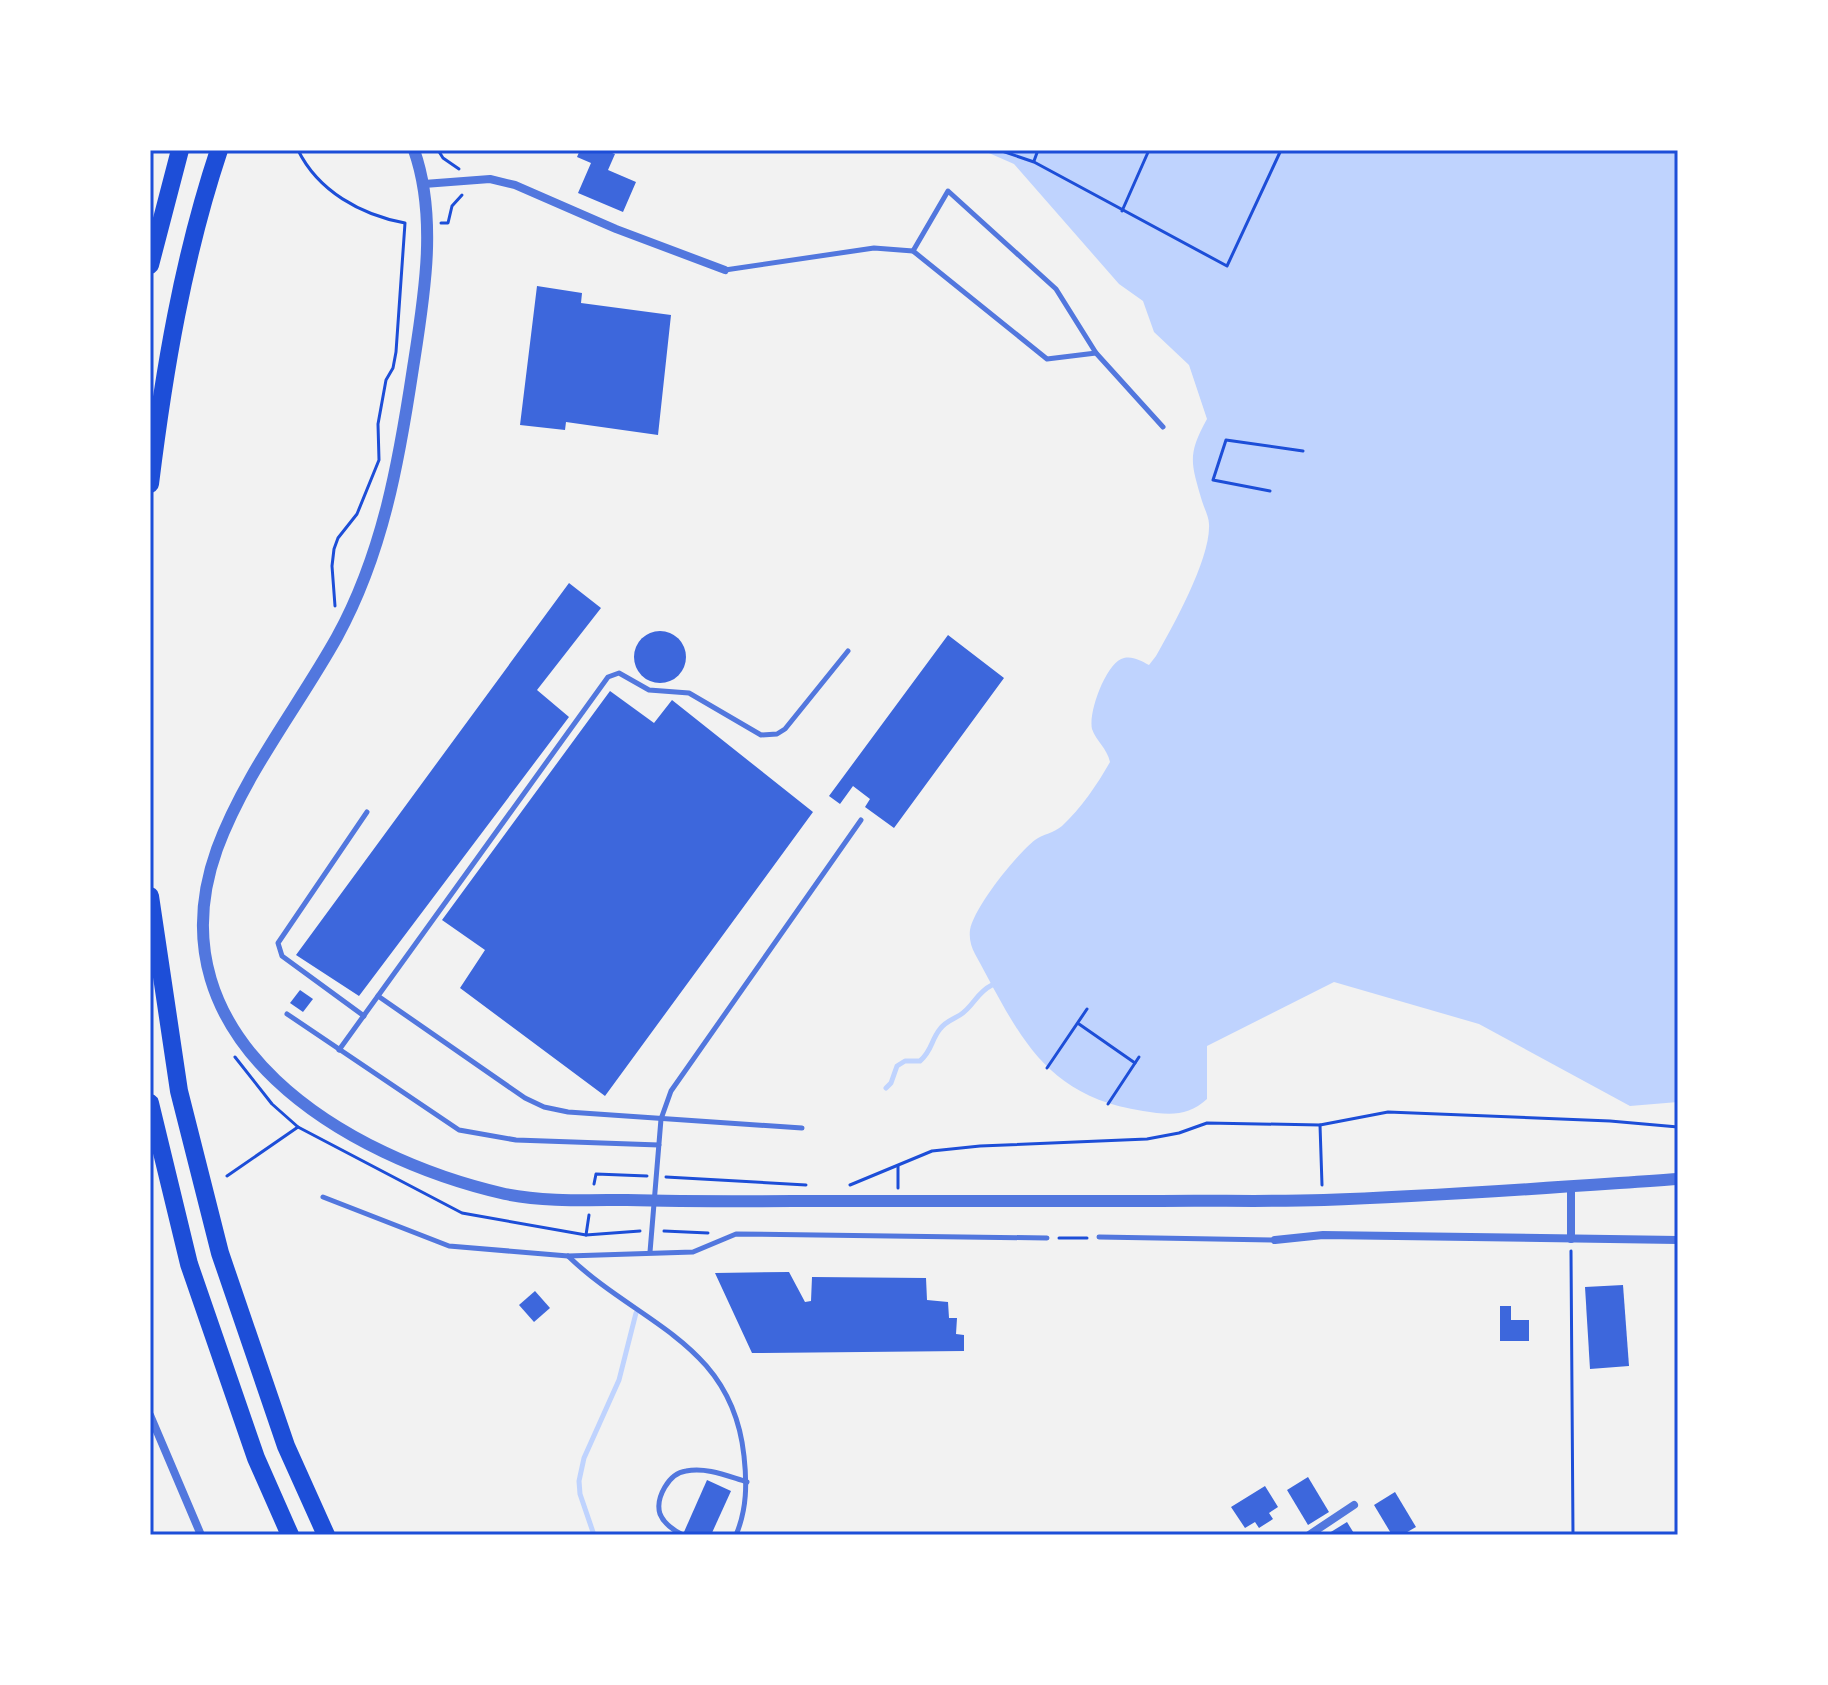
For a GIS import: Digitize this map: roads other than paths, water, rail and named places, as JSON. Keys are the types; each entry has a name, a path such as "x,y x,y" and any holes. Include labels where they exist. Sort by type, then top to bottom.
{"highway":[{"path":"150,265 180,150"},
{"path":"150,484 160,402 185,275 219,150"},
{"path":"150,896 179,1091 220,1253 286,1446 326,1535"},
{"path":"150,1103 189,1264 256,1458 290,1535"}],"street":[{"path":"414,150 424,184 427,248 419,331 393,487 364,580 338,635 243,793 223,834 204,899 204,946 216,996 234,1031 269,1075 316,1114 363,1141 452,1180 514,1196 591,1200 1322,1200 1678,1179"},
{"path":"424,184 490,179 515,185 616,229 725,270"},
{"path":"1571,1186 1571,1239"},
{"path":"1275,1240 1323,1235 1678,1240"},
{"path":"150,1415 201,1535"},
{"path":"1309,1535 1354,1505"}],"lane":[{"path":"913,251 948,191 1056,289 1096,353 1163,427"},
{"path":"725,270 874,248 913,251 1047,359 1096,353"},
{"path":"339,1050 611,675 624,674 649,690 689,693 753,732 770,736 785,729 848,651"},
{"path":"364,1016 282,956 278,943 367,812"},
{"path":"650,1252 661,1119 671,1091 861,820"},
{"path":"378,996 525,1098 544,1107 568,1112 802,1128"},
{"path":"287,1014 459,1130 516,1140 659,1145"},
{"path":"323,1197 449,1246 568,1256 693,1252 736,1234 1047,1238"},
{"path":"1099,1237 1275,1240"},
{"path":"568,1256 591,1278 665,1327 710,1367 732,1404 742,1438 747,1482 745,1504 736,1535"},
{"path":"683,1535 672,1530 660,1514 661,1496 670,1479 683,1471 708,1470 747,1482"}],"water":[{"path":"982,150 1678,150 1678,1102 1630,1106 1479,1024 1334,982 1207,1046 1207,1099 1185,1112 1143,1111 1109,1103 1081,1091 1058,1076 1021,1035 975,954 970,930 973,920 1007,869 1035,840 1062,826 1100,779 1110,762 1092,729 1092,721 1105,677 1124,658 1134,658 1149,665 1190,592 1208,538 1209,521 1195,477 1193,459 1196,442 1207,419 1189,365 1154,332 1143,301 1119,284 1014,164"}],"waterway":[{"path":"886,1088 897,1066 905,1061 920,1061 942,1026 965,1011 992,985"},
{"path":"594,1535 580,1494 579,1481 584,1458 619,1380 636,1313"}]}
